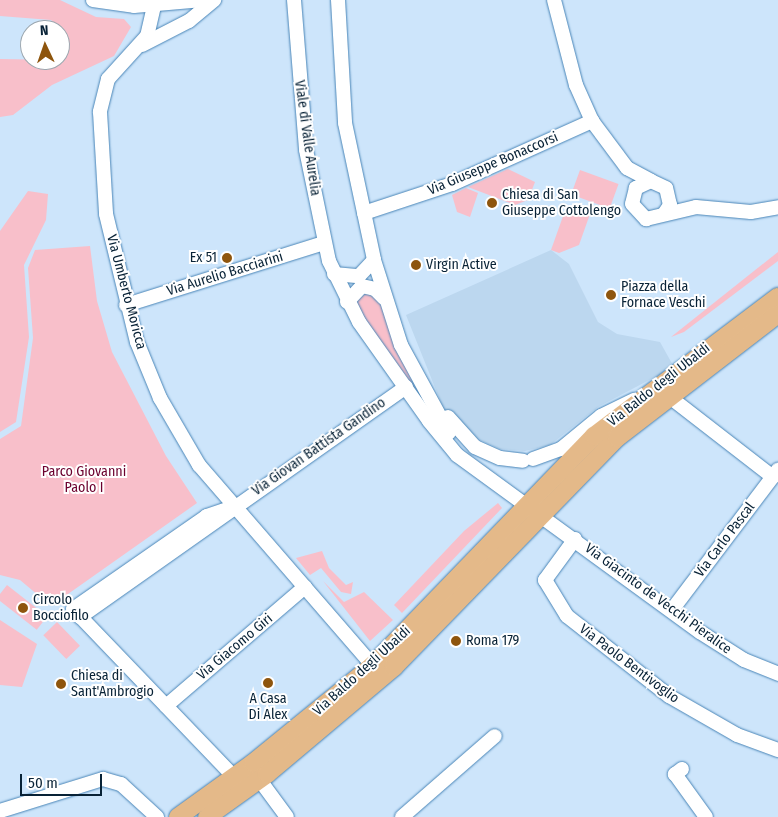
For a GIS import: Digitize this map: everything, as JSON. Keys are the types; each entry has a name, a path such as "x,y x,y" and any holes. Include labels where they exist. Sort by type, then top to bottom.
{"main road":[{"name":"Via Baldo degli Ubaldi","path":"178,817 247,782 378,672 527,505 594,436 778,297"},
{"name":"Via Baldo degli Ubaldi","path":"207,817 378,672 542,516 601,453 778,314"}],"street":[{"path":"93,0 154,6 203,0"},
{"name":"Via Umberto Moricca","path":"136,47 189,21 214,0"},
{"name":"Viale di Valle Aurelia","path":"294,0 300,104 324,243 334,274 347,302 452,450 527,505"},
{"name":"Viale di Valle Aurelia","path":"338,0 345,123 384,298 439,419 480,469"},
{"path":"554,0 576,85 592,121 627,168 666,188 696,207"},
{"name":"Via Umberto Moricca","path":"154,6 151,27 108,79 100,112 104,202 126,305 149,374 178,435 233,507 378,672"},
{"name":"Via Giuseppe Bonaccorsi","path":"364,213 452,184 592,121"},
{"path":"627,168 632,204 642,217 654,219 664,214 696,207 751,212 778,207"},
{"path":"632,194 640,184 651,181"},
{"path":"664,214 670,205 666,188"},
{"name":"Via Aurelio Bacciarini","path":"126,305 324,243"},
{"path":"334,274 359,276 374,260"},
{"path":"347,302 362,286 375,289 384,298"},
{"name":"Via Giovan Battista Gandino","path":"166,706 77,613 406,387"},
{"path":"425,390 475,447 500,458 528,460 561,449 605,414 650,392"},
{"path":"671,398 775,473"},
{"name":"Via Carlo Pascal","path":"672,610 775,473"},
{"path":"527,505 542,516"},
{"name":"Via Giacinto de Vecchi Pieralice","path":"542,516 731,652 778,674"},
{"name":"Via Paolo Bentivoglio","path":"575,539 545,580 568,616 669,696 737,735 778,750"},
{"name":"Via Giacomo Giri","path":"166,706 305,587"},
{"path":"166,706 287,817"},
{"path":"402,817 495,736"},
{"path":"682,770 675,774 706,817"},
{"path":"0,811 103,779 122,784 158,817"}],"shaded area":[{"path":"551,250 569,264 598,322 617,334 660,342 674,367 598,407 550,445 525,451 500,449 471,436 444,410 406,315"}],"green space":[{"path":"0,0 60,0 96,17 124,19 131,27 114,56 52,85 13,115 0,117 0,59 20,59 20,70 70,70 70,20 0,16"},
{"path":"508,169 535,182 528,200 515,205 468,187"},
{"path":"580,170 619,184 610,208 571,194"},
{"path":"466,188 478,193 470,217 457,212 452,195"},
{"path":"28,191 48,194 46,220 24,265 29,337 16,422 0,432 0,231"},
{"path":"567,205 590,214 579,245 559,253 551,250"},
{"name":"Parco Giovanni Paolo I","path":"90,246 97,301 112,352 166,456 197,503 51,606 20,580 0,575 0,439 21,426 33,338 28,268 35,250"},
{"path":"778,252 778,261 684,332 671,337"},
{"path":"368,292 379,301 415,389 357,309 356,301"},
{"path":"498,503 502,508 402,613 394,605 464,531"},
{"path":"322,551 329,568 346,585 353,582 351,594 341,592 321,568 310,575 296,558"},
{"path":"323,581 344,602 364,592 393,620 370,641"},
{"name":"Circolo Bocciofilo","path":"7,585 47,616 37,630 0,601 0,594"},
{"path":"0,620 37,644 22,687 0,685"},
{"path":"57,622 80,646 66,659 43,635"}],"place":[{"name":"Chiesa di San Giuseppe Cottolengo","path":"492,203"},
{"name":"Ex 51","path":"227,258"},
{"name":"Virgin Active","path":"416,265"},
{"name":"Piazza della Fornace Veschi","path":"611,295"},
{"name":"Circolo Bocciofilo","path":"23,608"},
{"name":"Roma 179","path":"456,641"},
{"name":"A Casa Di Alex","path":"268,683"},
{"name":"Chiesa di Sant'Ambrogio","path":"61,684"}]}
